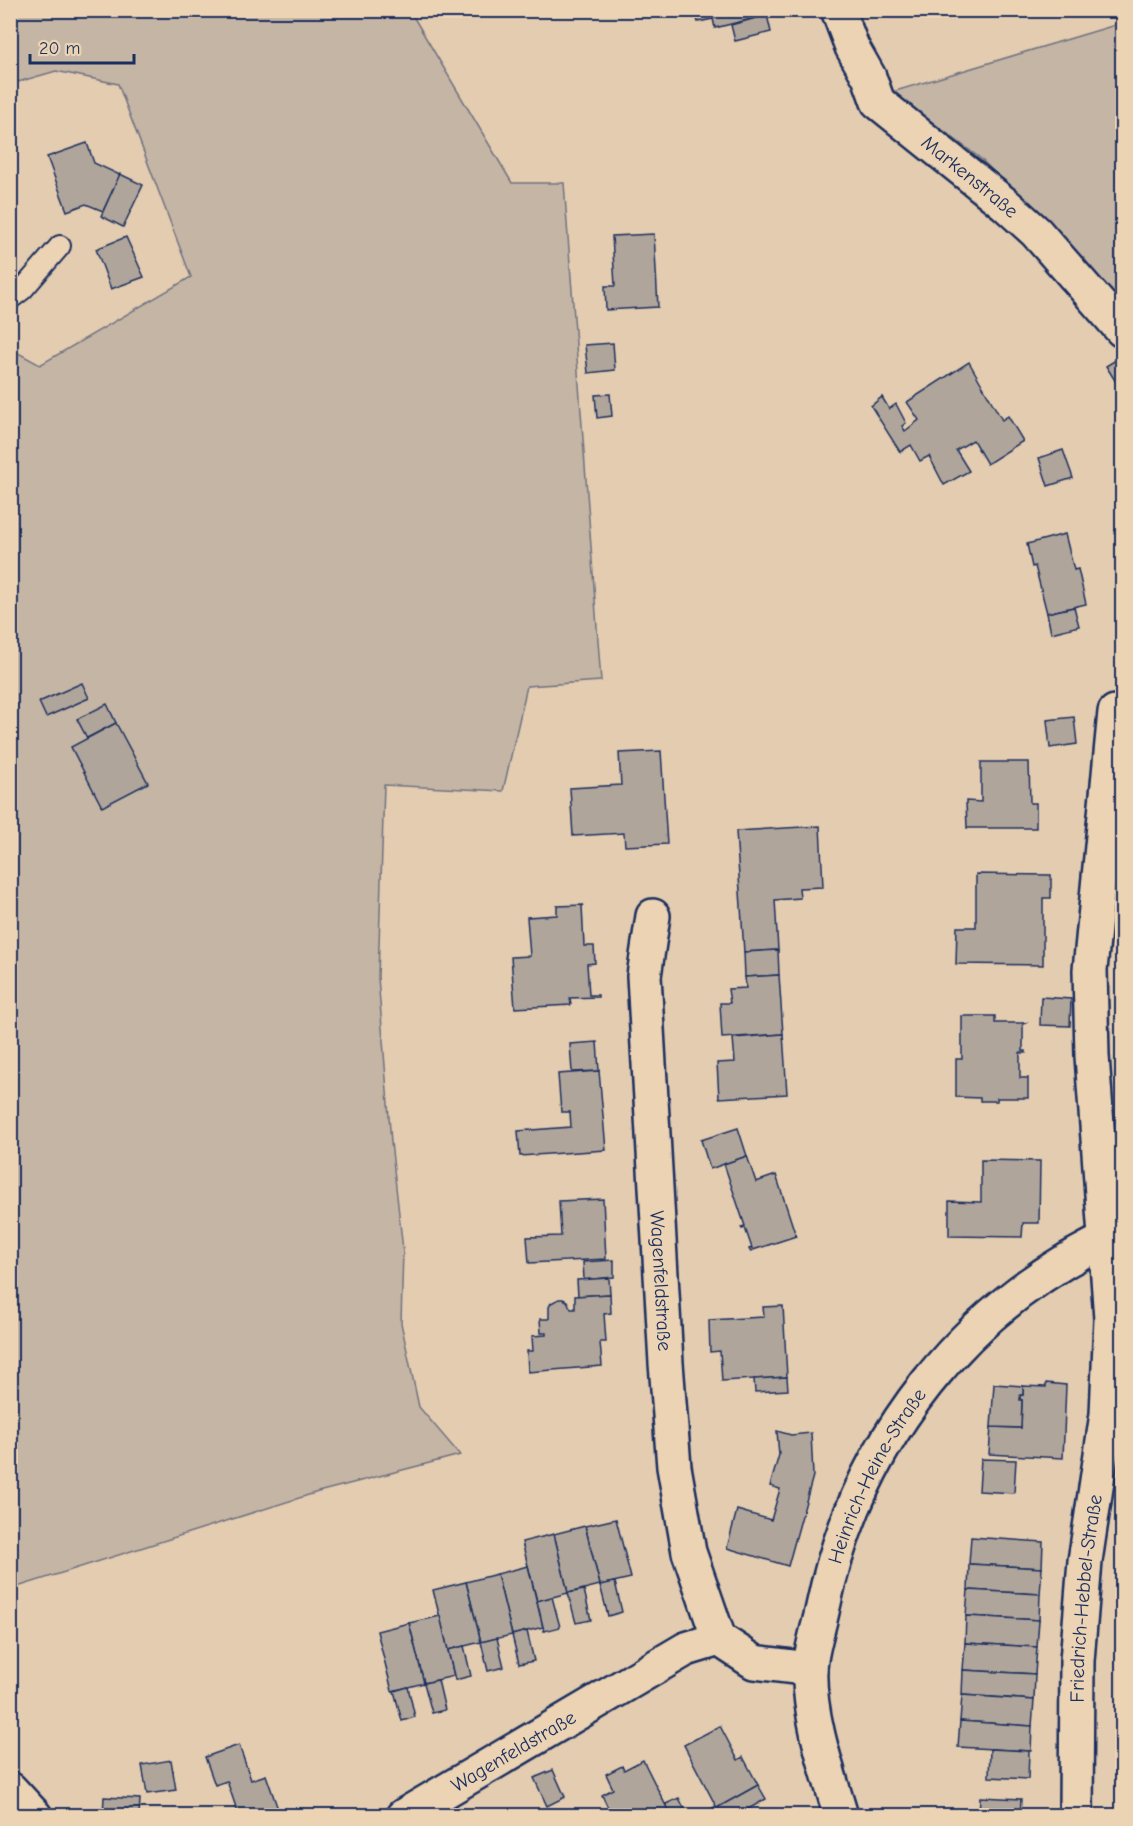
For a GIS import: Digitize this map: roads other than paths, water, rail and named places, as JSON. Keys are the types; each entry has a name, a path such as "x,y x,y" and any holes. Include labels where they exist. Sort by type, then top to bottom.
{"street":[{"name":"Markenstraße","path":"838,10 852,47 869,77 878,102 1005,204 1036,232 1122,330"},
{"name":"Friedrich-Hebbel-Straße","path":"1076,1815 1078,1639 1084,1561 1107,1414 1115,1236 1092,1056 1090,970 1115,712"},
{"name":"Wagenfeldstraße","path":"403,1815 686,1649 719,1639 689,1552 674,1467 664,1339 644,976 653,916"},
{"name":"Heinrich-Heine-Straße","path":"841,1815 826,1765 814,1711 810,1669 829,1577 853,1508 873,1465 926,1383 953,1351 994,1311 1061,1265 1115,1236"},
{"path":"719,1639 754,1662 810,1669"},
{"path":"10,1789 35,1815"}],"lane":[{"path":"10,299 23,289 60,246"}]}
